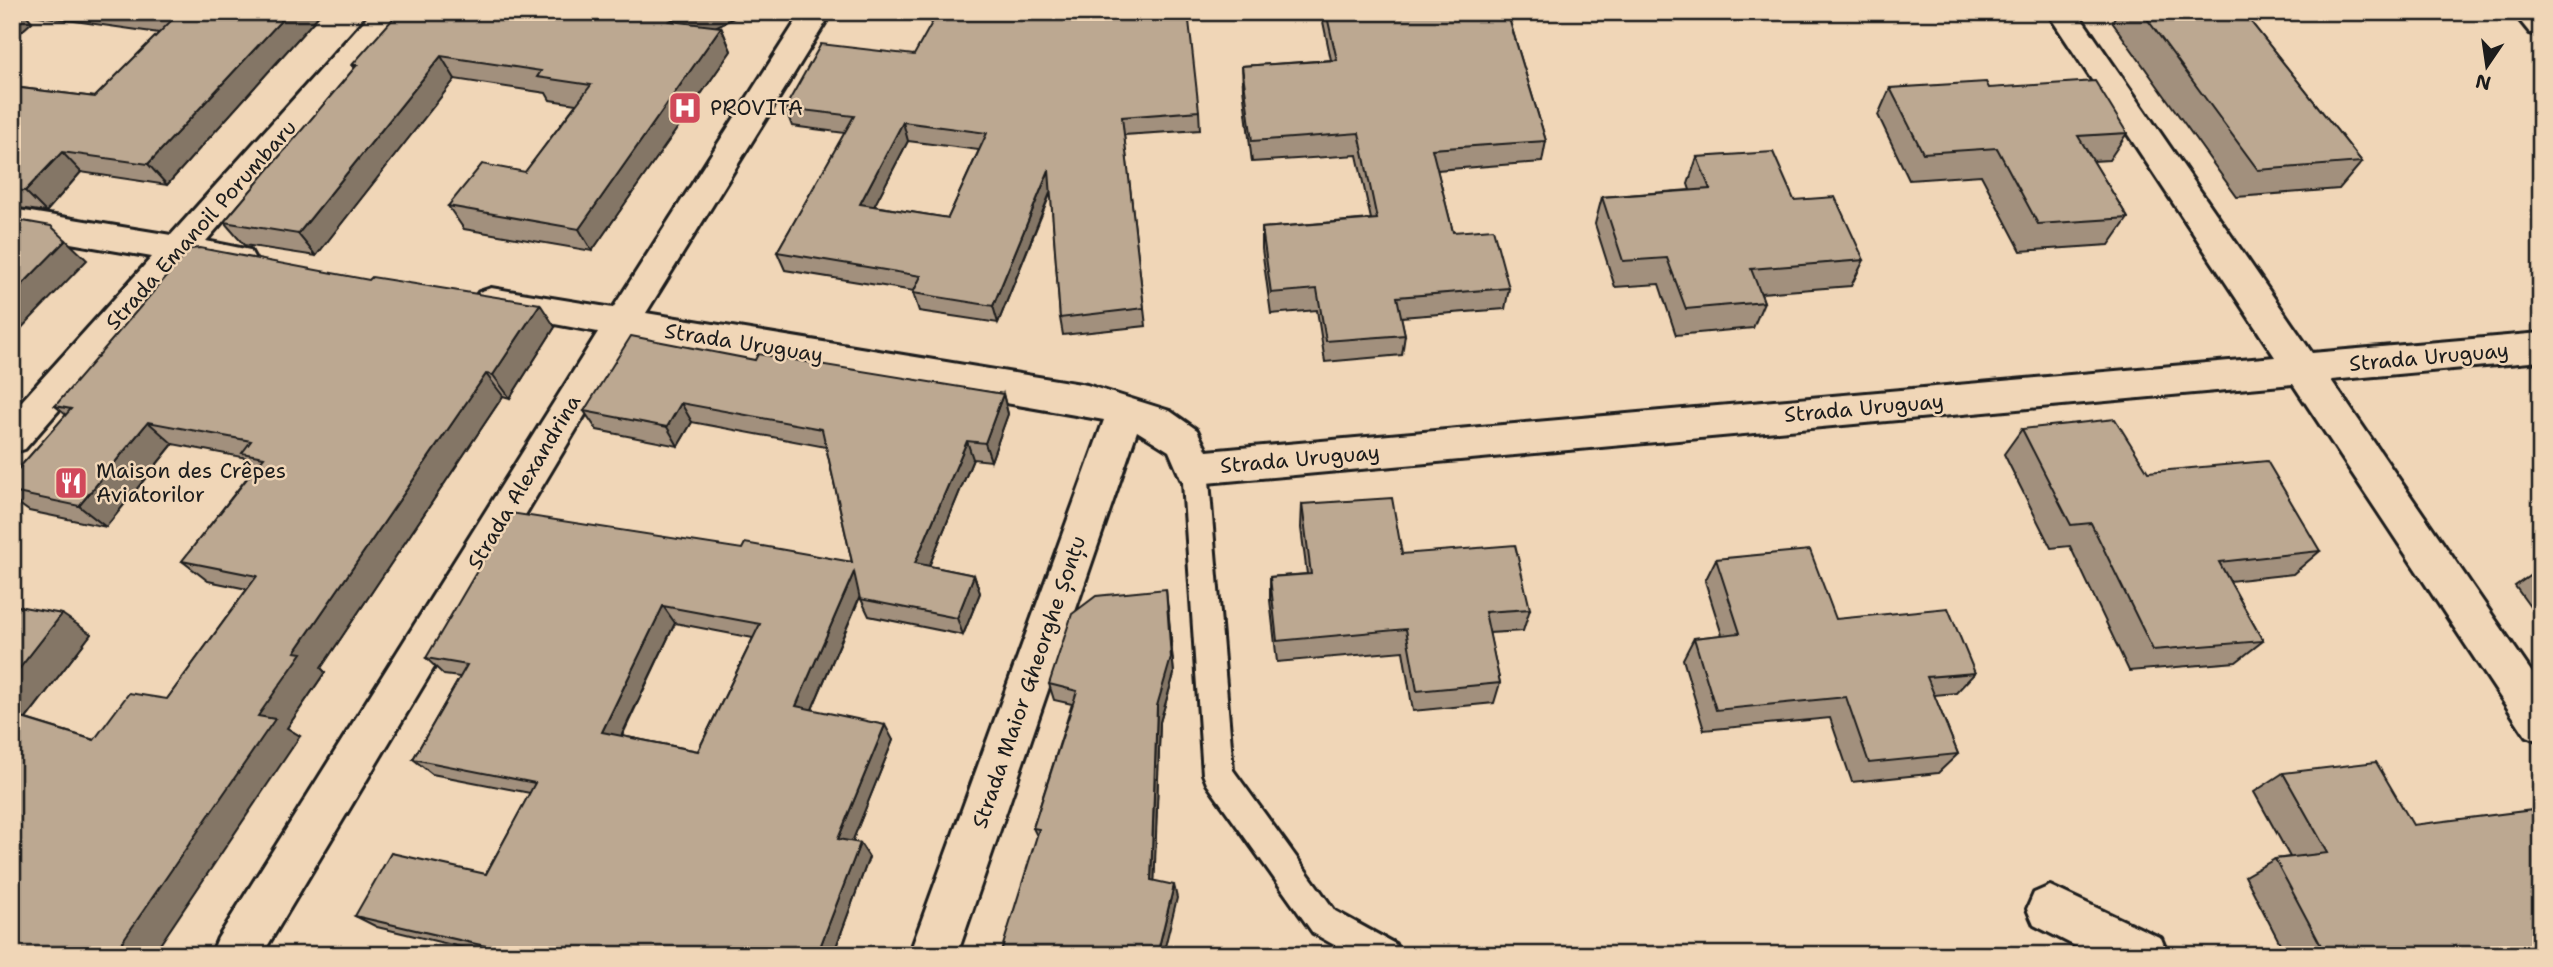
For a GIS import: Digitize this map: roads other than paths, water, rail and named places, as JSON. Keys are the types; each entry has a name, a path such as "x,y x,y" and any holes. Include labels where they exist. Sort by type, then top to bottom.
{"street":[{"name":"Strada Emanoil Porumbaru","path":"12,438 389,12"},
{"name":"Strada Alexandrina","path":"235,955 621,323 817,12"},
{"path":"2062,12 2541,722"},
{"path":"2528,12 2541,26"},
{"path":"12,221 274,265"},
{"name":"Strada Uruguay","path":"460,296 1087,400 1126,410 1157,422 1184,441 1195,468 2541,346"},
{"name":"Strada Maior Gheorghe Șonțu","path":"933,955 1126,410"},
{"path":"2050,909 2144,955"}],"lane":[{"path":"1195,468 1218,774 1324,922 1384,955"}],"place":[{"name":"PROVITA","path":"685,108"},
{"name":"Maison des Crêpes Aviatorilor","path":"71,483"}]}
